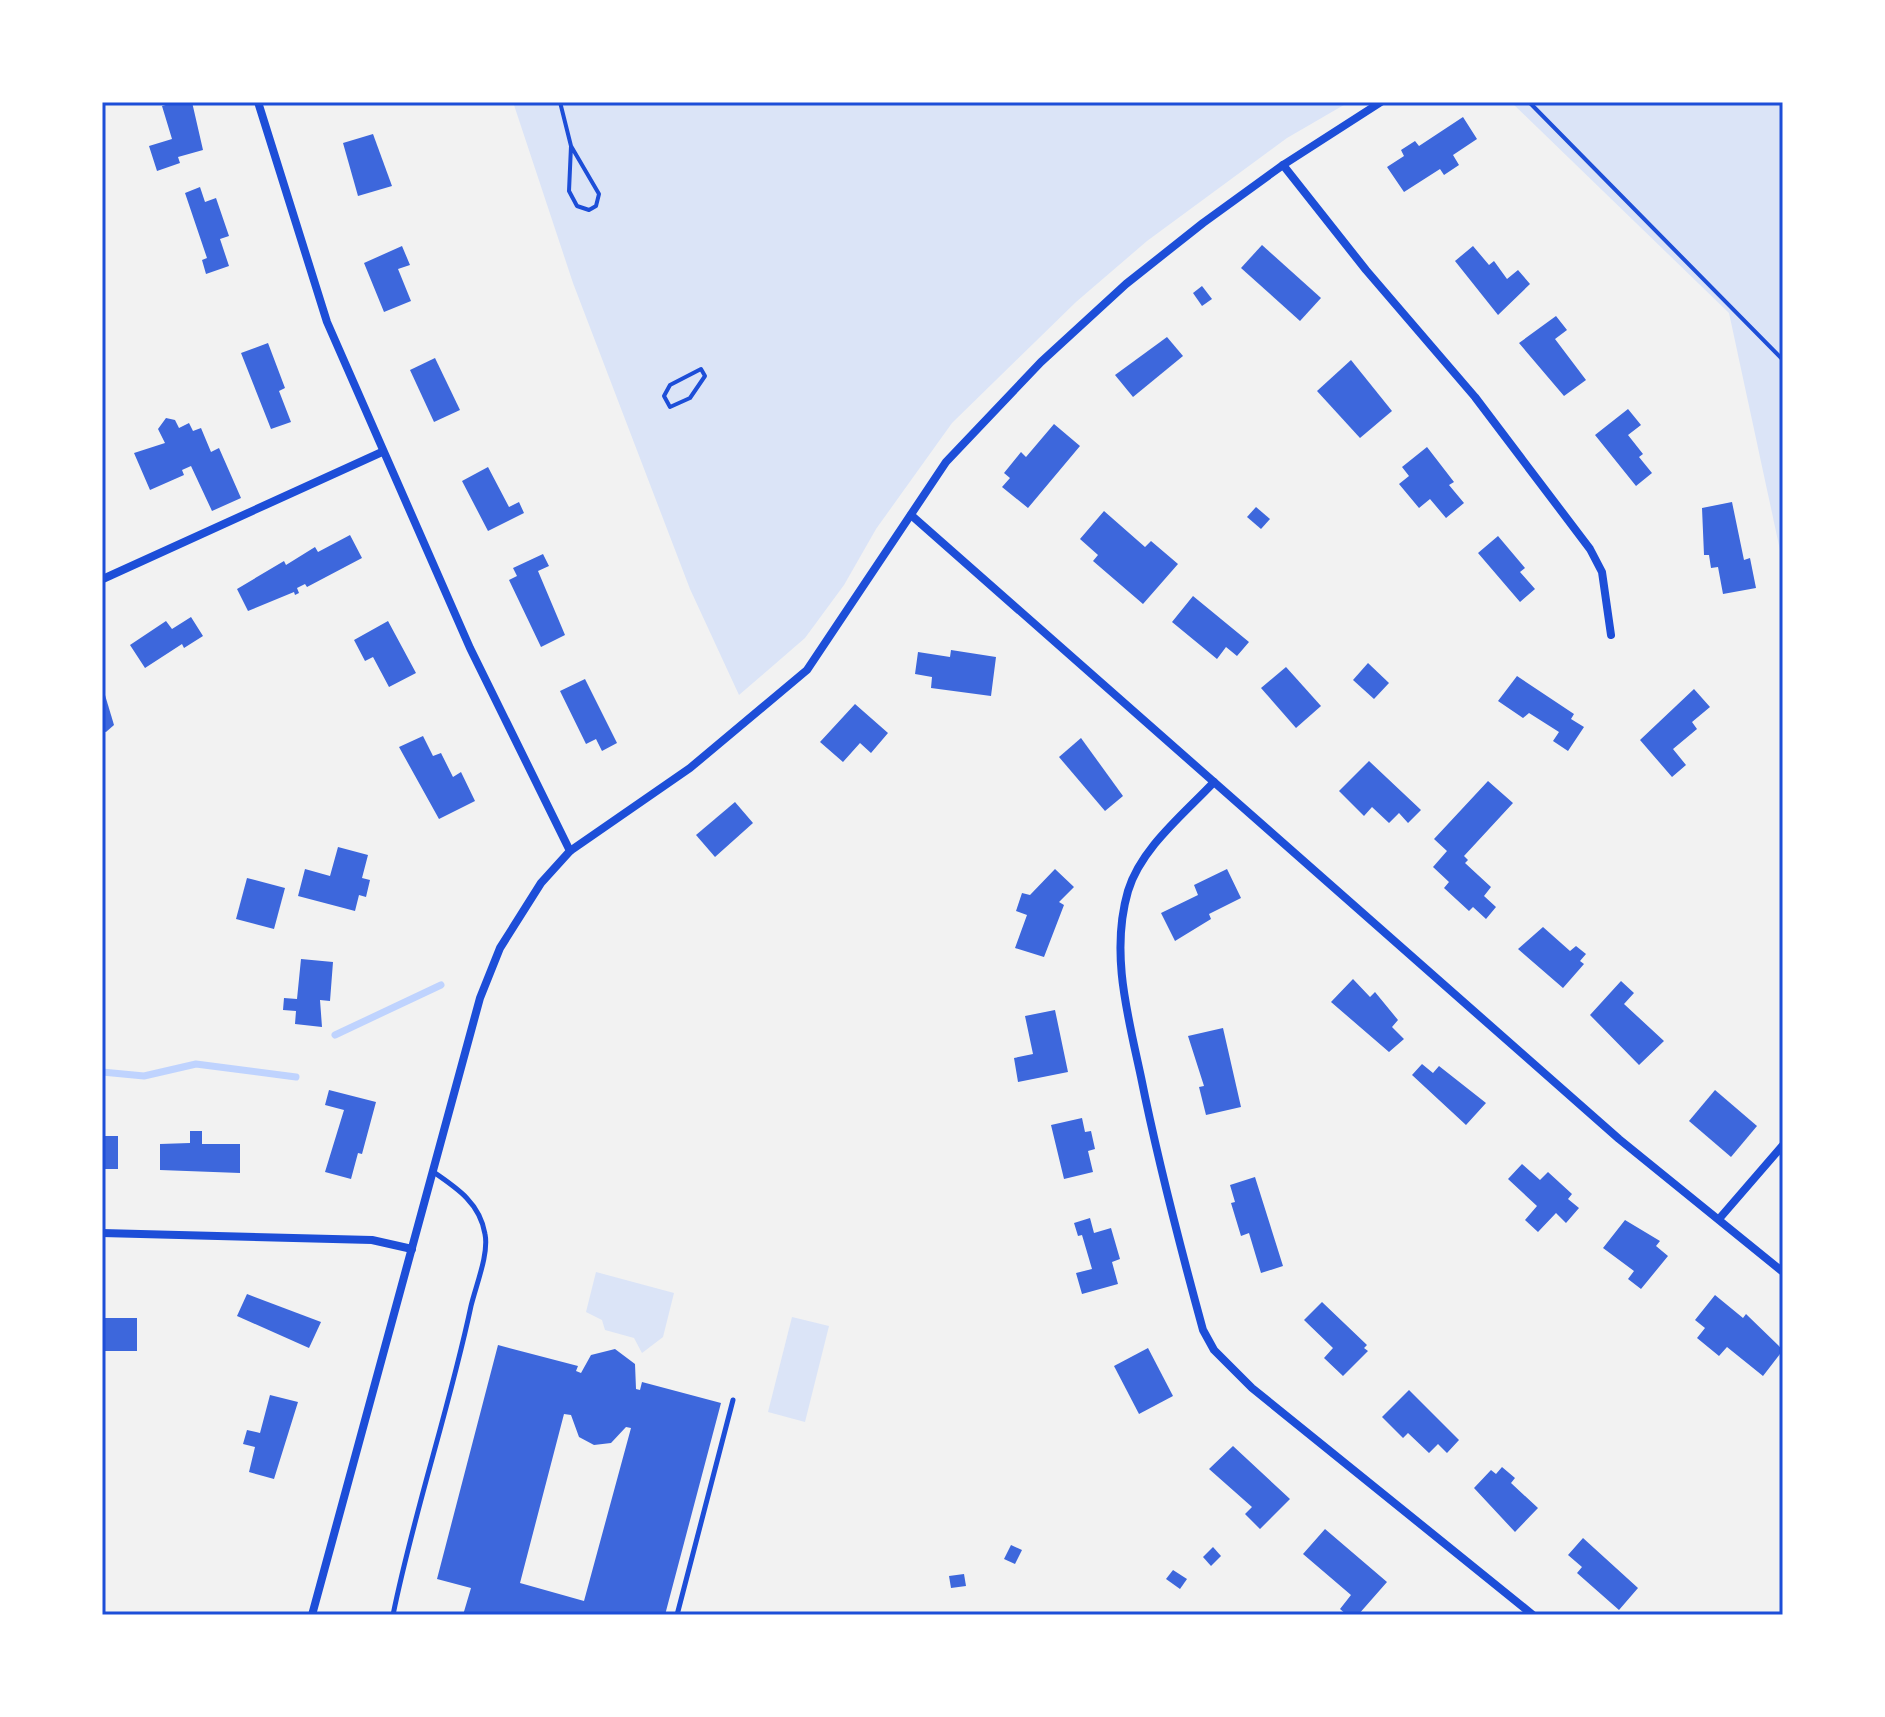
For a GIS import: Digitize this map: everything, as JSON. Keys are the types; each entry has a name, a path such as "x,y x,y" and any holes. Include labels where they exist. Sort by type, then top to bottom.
{"street":[{"path":"258,102 327,322 470,648 570,851"},
{"path":"312,1615 480,998 497,954 541,883 570,851 690,768 807,670 946,462 1041,362 1126,284 1283,165 1381,102"},
{"path":"1283,165 1366,270 1475,397 1590,549 1602,572 1611,635"},
{"path":"105,578 382,452"},
{"path":"911,515 1619,1139 1783,1272"},
{"path":"1214,782 1143,863 1129,890 1120,955 1123,989 1163,1185 1203,1330 1214,1350 1252,1388 1533,1615"},
{"path":"1719,1219 1783,1145"},
{"path":"102,1233 372,1240 412,1249"}],"lane":[{"path":"393,1615 402,1571 455,1379 486,1237 479,1212 462,1192 432,1171"},
{"path":"677,1615 733,1400"}],"path":[{"path":"560,102 571,146 599,194 596,206 589,210 577,206 569,191 571,146"},
{"path":"1529,102 1783,360"},
{"path":"695,370 703,371 702,380 682,405 670,407 665,400 668,388 695,370"}],"shaded area":[{"path":"513,102 1349,102 1287,138 1147,241 1076,302 952,423 876,529 844,585 805,638 739,695 690,589 573,283"},
{"path":"1511,102 1783,102 1783,564 1729,313"},
{"path":"596,1272 674,1293 663,1337 642,1353 634,1338 605,1330 602,1320 586,1312"},
{"path":"792,1317 829,1326 805,1422 768,1412"}],"building":[{"path":"192,102 203,150 178,157 180,163 157,171 149,146 172,139 162,106"},
{"path":"1463,117 1477,139 1453,155 1459,165 1444,175 1440,169 1404,192 1387,167 1404,156 1401,150 1415,141 1419,146"},
{"path":"373,134 392,186 358,196 343,143"},
{"path":"200,187 205,202 216,198 229,236 220,239 229,266 206,274 202,260 207,258 185,193"},
{"path":"1262,245 1321,298 1300,321 1241,268"},
{"path":"402,246 410,265 398,269 411,301 384,312 364,263"},
{"path":"1473,246 1489,265 1494,261 1507,279 1518,270 1530,284 1498,315 1455,261"},
{"path":"1202,286 1212,299 1202,306 1193,293"},
{"path":"1556,316 1567,330 1555,339 1586,380 1564,396 1519,343"},
{"path":"1167,337 1183,356 1133,397 1115,375"},
{"path":"268,343 285,388 279,391 291,422 271,429 241,353"},
{"path":"435,358 460,410 434,422 410,370"},
{"path":"1351,360 1392,411 1360,438 1317,391"},
{"path":"1628,409 1641,425 1628,435 1643,454 1639,457 1652,473 1636,486 1595,435"},
{"path":"166,418 175,420 179,428 189,423 193,431 201,428 211,452 219,448 241,498 212,511 191,466 182,470 184,475 150,490 134,453 165,443 158,429"},
{"path":"1054,424 1080,446 1028,508 1002,487 1010,478 1004,473 1021,452 1026,457"},
{"path":"1427,447 1454,482 1449,485 1464,503 1446,518 1430,499 1419,508 1399,484 1409,476 1402,467"},
{"path":"488,467 509,507 519,502 524,513 488,531 462,481"},
{"path":"1732,502 1744,560 1750,558 1756,588 1723,594 1718,567 1711,568 1709,555 1704,555 1702,508"},
{"path":"1256,507 1270,519 1261,529 1247,517"},
{"path":"1104,511 1145,547 1151,541 1178,564 1143,604 1093,561 1098,555 1080,539"},
{"path":"350,535 362,558 307,587 305,584 297,588 299,593 295,595 294,592 248,611 237,589 284,561 286,565 315,547 318,552"},
{"path":"1498,536 1525,568 1520,572 1535,589 1520,602 1478,553"},
{"path":"543,554 549,566 538,571 565,635 541,647 509,580 517,576 513,568"},
{"path":"1193,596 1249,642 1237,656 1226,647 1217,659 1172,622"},
{"path":"191,617 203,636 184,648 182,644 145,668 130,645 166,621 172,629"},
{"path":"388,621 416,673 389,687 373,657 365,661 354,640"},
{"path":"951,650 996,657 991,696 931,688 932,677 915,674 918,652 950,657"},
{"path":"1368,663 1389,683 1374,699 1353,680"},
{"path":"1286,667 1321,706 1296,728 1261,688"},
{"path":"1517,676 1574,714 1571,719 1584,727 1568,751 1553,741 1559,732 1529,713 1523,718 1498,701"},
{"path":"585,679 617,743 602,751 596,739 586,744 560,691"},
{"path":"102,685 114,725 106,732 102,731"},
{"path":"1694,689 1710,707 1692,722 1697,729 1673,749 1686,765 1672,777 1640,740"},
{"path":"855,704 888,733 871,753 860,743 843,762 820,742"},
{"path":"423,736 433,756 441,753 453,777 461,772 475,801 439,819 399,747"},
{"path":"1081,738 1123,796 1105,811 1059,757"},
{"path":"1369,761 1421,810 1408,823 1399,813 1389,823 1372,807 1364,816 1339,791"},
{"path":"1488,781 1513,803 1464,856 1468,860 1465,863 1491,887 1484,896 1496,907 1486,919 1473,907 1469,911 1444,888 1449,882 1433,867 1447,851 1434,839"},
{"path":"735,802 753,823 715,857 696,835"},
{"path":"338,847 368,855 362,878 370,880 366,897 359,895 355,911 298,896 305,869 330,876"},
{"path":"1055,869 1074,887 1059,902 1064,905 1044,957 1015,948 1027,915 1016,911 1022,893 1030,895"},
{"path":"1227,869 1241,898 1209,914 1211,919 1175,941 1161,913 1198,895 1194,885"},
{"path":"247,878 285,888 274,929 236,919"},
{"path":"1543,927 1570,951 1576,946 1586,954 1580,961 1584,964 1563,988 1518,949"},
{"path":"301,959 333,962 330,1001 320,1000 322,1027 295,1024 296,1011 283,1010 284,998 297,999"},
{"path":"1353,979 1370,997 1375,992 1398,1020 1392,1027 1404,1039 1389,1052 1331,1002"},
{"path":"1621,981 1634,993 1624,1004 1664,1041 1639,1065 1590,1015"},
{"path":"1055,1010 1068,1072 1018,1082 1014,1058 1033,1054 1025,1016"},
{"path":"1223,1028 1241,1107 1206,1115 1199,1087 1204,1086 1188,1036"},
{"path":"1422,1064 1433,1073 1439,1066 1486,1103 1466,1125 1412,1075"},
{"path":"329,1090 376,1102 362,1154 358,1153 351,1179 325,1172 344,1110 325,1105"},
{"path":"1715,1090 1757,1126 1731,1157 1689,1121"},
{"path":"1082,1118 1085,1132 1091,1131 1095,1149 1088,1151 1093,1172 1064,1179 1051,1125"},
{"path":"190,1131 202,1131 202,1144 240,1144 240,1173 160,1170 160,1144 190,1143"},
{"path":"102,1136 118,1136 118,1169 102,1169"},
{"path":"1522,1164 1540,1180 1548,1172 1572,1194 1568,1199 1579,1208 1566,1223 1556,1213 1538,1232 1525,1220 1537,1206 1508,1179"},
{"path":"1255,1177 1283,1266 1261,1273 1249,1233 1241,1236 1231,1203 1235,1202 1230,1185"},
{"path":"1090,1218 1094,1233 1111,1228 1120,1259 1112,1262 1118,1284 1082,1294 1076,1273 1092,1269 1082,1235 1078,1236 1074,1223"},
{"path":"1625,1220 1660,1241 1656,1246 1668,1256 1641,1289 1628,1279 1634,1271 1603,1248"},
{"path":"247,1294 321,1322 309,1348 237,1316"},
{"path":"1715,1295 1743,1318 1746,1314 1783,1350 1763,1376 1727,1347 1719,1356 1697,1338 1705,1328 1695,1320"},
{"path":"1322,1302 1367,1345 1364,1348 1368,1351 1343,1376 1324,1358 1333,1348 1304,1320"},
{"path":"102,1318 137,1318 137,1351 102,1351"},
{"path":"498,1345 578,1366 576,1371 581,1373 591,1355 615,1349 635,1364 636,1389 640,1390 642,1382 721,1403 665,1615 463,1615 471,1588 437,1579","holes":["564,1414 571,1415 579,1437 594,1445 611,1443 626,1427 631,1428 584,1601 520,1583"]},
{"path":"1148,1348 1173,1396 1139,1414 1114,1366"},
{"path":"1409,1390 1459,1440 1447,1453 1438,1444 1429,1453 1408,1433 1403,1438 1382,1417"},
{"path":"270,1395 298,1402 274,1479 249,1472 255,1447 243,1444 247,1430 260,1433"},
{"path":"1233,1446 1290,1499 1260,1529 1245,1514 1252,1507 1209,1469"},
{"path":"1502,1467 1515,1478 1511,1483 1538,1508 1515,1532 1474,1488 1491,1470 1496,1474"},
{"path":"1325,1529 1387,1582 1358,1615 1347,1615 1340,1609 1351,1595 1303,1554"},
{"path":"1583,1538 1638,1588 1619,1610 1577,1573 1582,1567 1568,1555"},
{"path":"1011,1545 1022,1550 1015,1564 1004,1559"},
{"path":"1213,1547 1221,1556 1211,1566 1203,1557"},
{"path":"1173,1570 1187,1579 1180,1589 1166,1579"},
{"path":"964,1574 966,1586 951,1588 949,1576"}],"waterway":[{"path":"335,1035 441,985"},
{"path":"102,1072 144,1076 196,1064 296,1077"}]}
